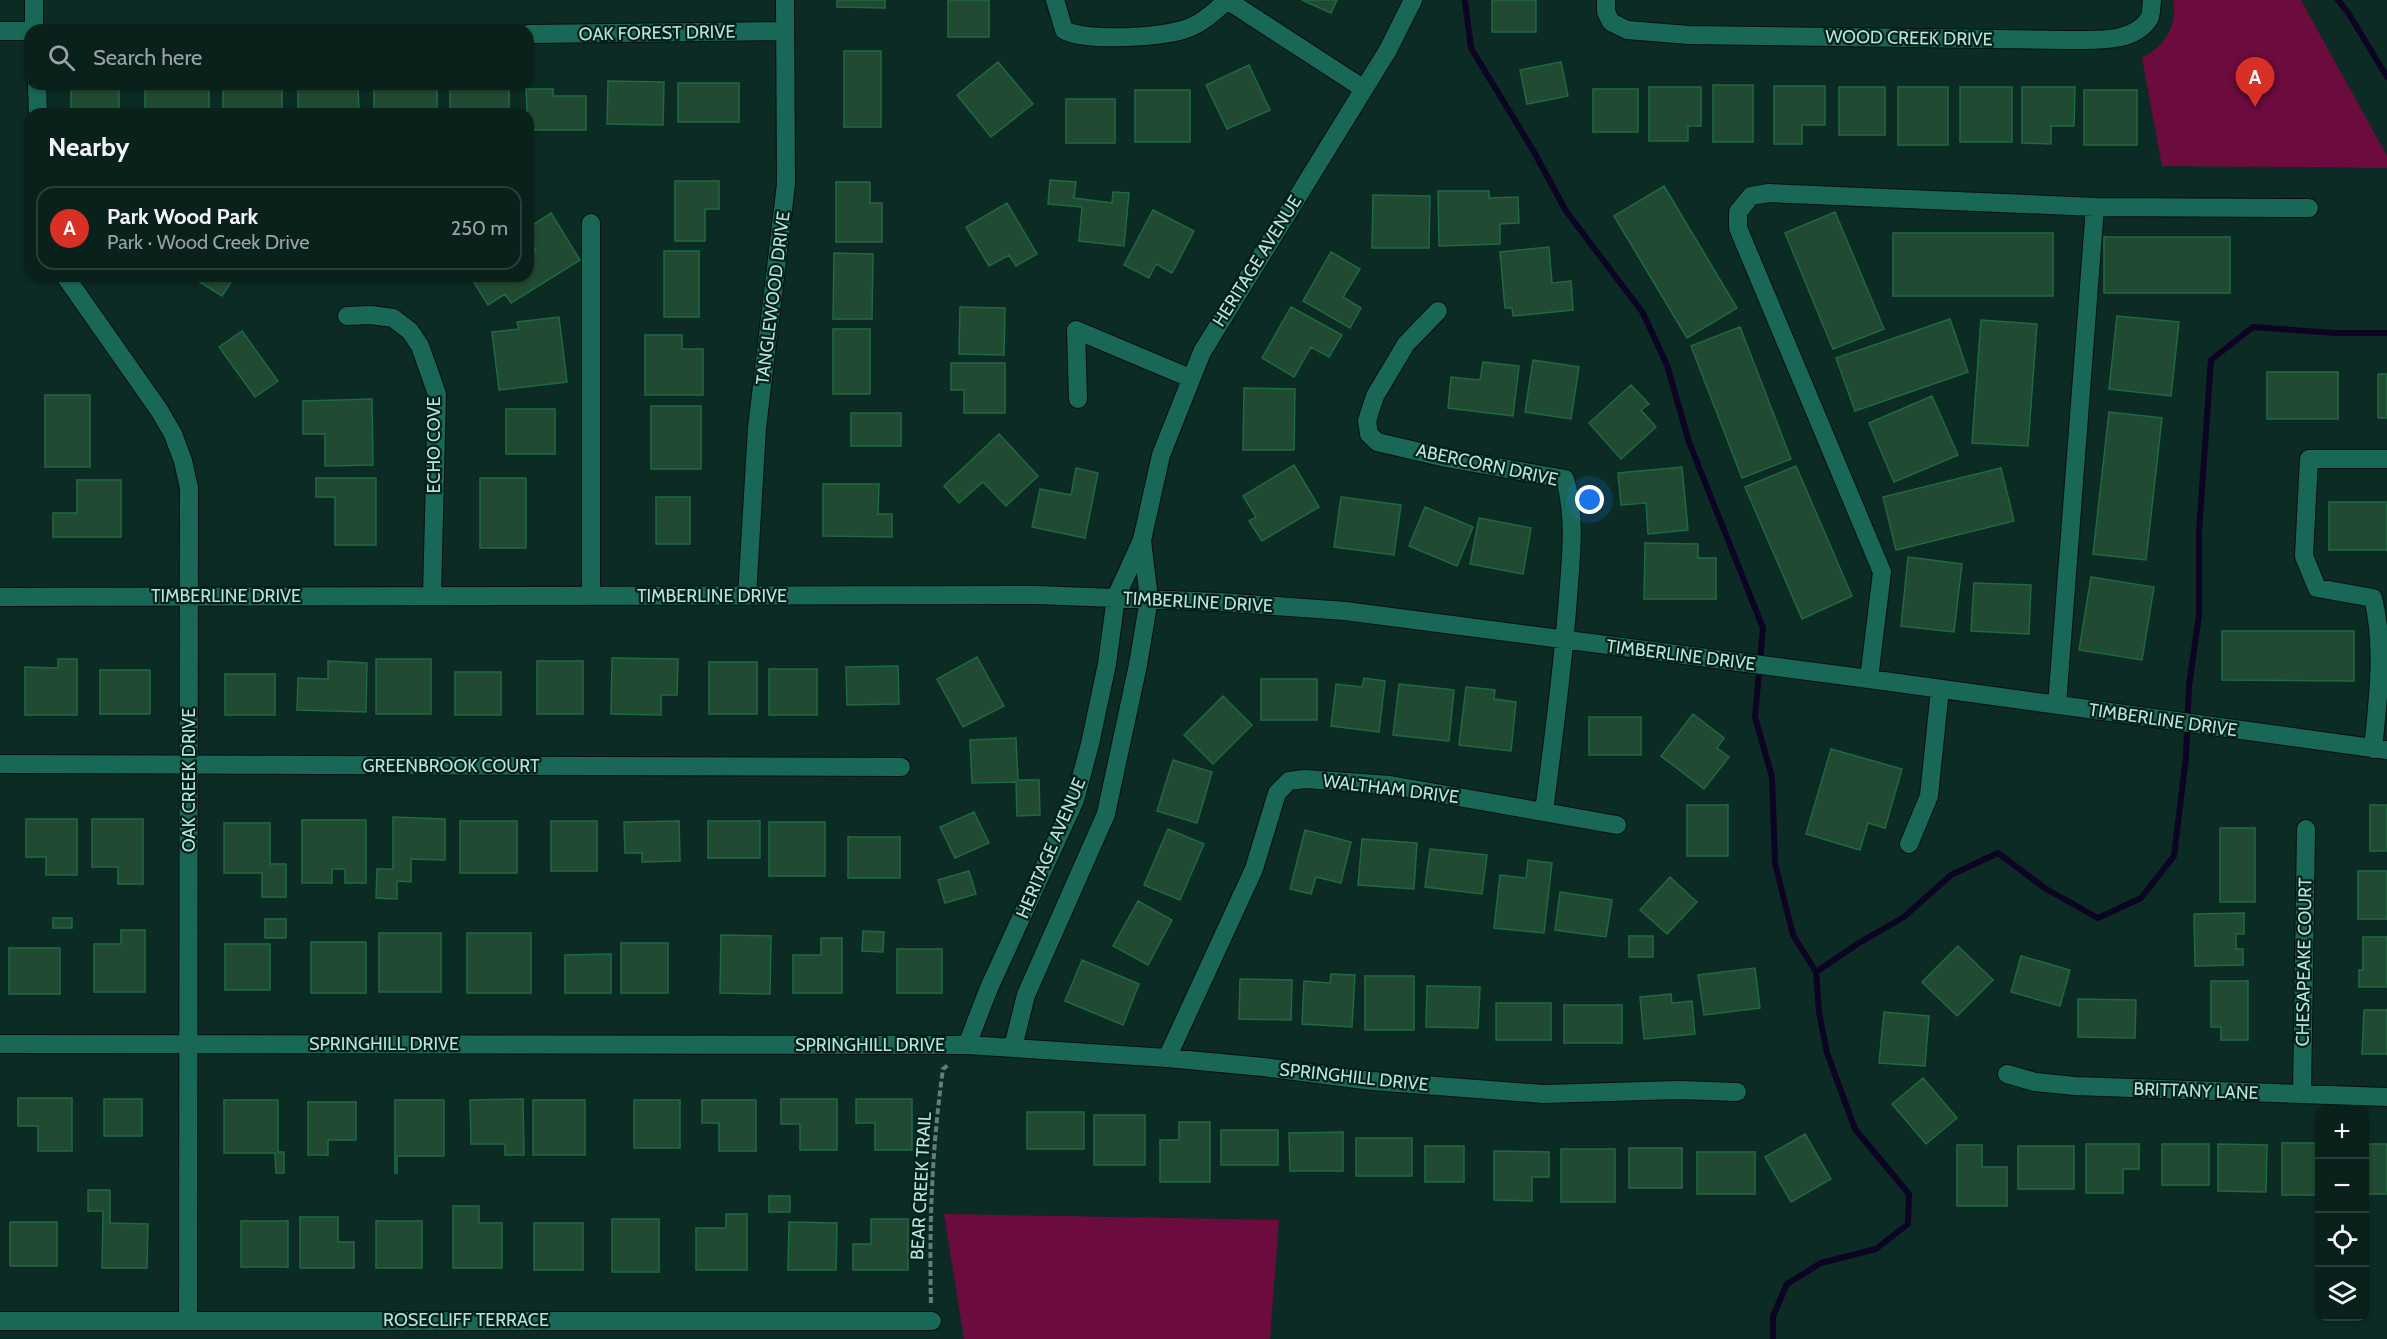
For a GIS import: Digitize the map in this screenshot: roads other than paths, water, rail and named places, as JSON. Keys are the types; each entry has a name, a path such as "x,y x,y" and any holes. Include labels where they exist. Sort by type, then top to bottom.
{"street":[{"path":"32,24 34,0"},
{"name":"TANGLEWOOD DRIVE","path":"747,596 758,428 786,184 785,0"},
{"path":"1055,0 1064,30 1073,35 1114,37 1172,33 1191,27 1212,16 1227,0 1364,89"},
{"name":"HERITAGE AVENUE","path":"967,1045 989,988 1075,800 1107,664 1116,597 1142,540 1161,455 1190,378 1202,352 1388,50 1413,0"},
{"name":"WOOD CREEK DRIVE","path":"1606,0 1606,12 1611,22 1627,30 1689,36 2064,40 2126,36 2150,17 2152,0"},
{"path":"0,31 24,31"},
{"name":"OAK FOREST DRIVE","path":"534,34 785,31"},
{"path":"37,90 38,108"},
{"path":"1869,679 1882,572 1738,228 1738,212 1751,196 1769,194 2095,207 2309,208"},
{"path":"2057,705 2095,207"},
{"path":"591,223 591,596"},
{"name":"OAK CREEK DRIVE","path":"69,282 159,410 173,434 183,461 189,488 188,1319"},
{"name":"ABERCORN DRIVE","path":"1438,311 1406,344 1374,396 1367,421 1369,434 1377,442 1446,458 1565,479 1571,500 1572,545 1565,640 1544,812"},
{"name":"ECHO COVE","path":"347,316 371,315 393,318 410,331 420,346 437,394 432,596"},
{"path":"1078,399 1076,330 1190,378"},
{"path":"2380,749 2381,664 2379,621 2373,597 2317,588 2304,556 2309,459 2387,459"},
{"name":"HERITAGE AVENUE","path":"1013,1047 1026,995 1106,814 1138,665 1149,599 1142,540"},
{"name":"TIMBERLINE DRIVE","path":"0,597 1037,595 1116,597 1345,611 1869,679 2380,749"},
{"path":"1909,844 1929,796 1940,689"},
{"name":"GREENBROOK COURT","path":"0,764 901,767"},
{"name":"WALTHAM DRIVE","path":"1167,1058 1254,869 1277,793 1289,781 1305,779 1390,785 1617,825"},
{"name":"CHESAPEAKE COURT","path":"2302,1095 2306,829"},
{"name":"SPRINGHILL DRIVE","path":"0,1044 967,1045 1167,1058 1372,1081 1543,1094 1680,1090 1737,1092"},
{"name":"BRITTANY LANE","path":"2007,1074 2035,1082 2075,1086 2387,1097"},
{"name":"ROSECLIFF TERRACE","path":"0,1321 188,1319 932,1321"}],"waterway":[{"path":"2338,0 2387,77"},
{"path":"1465,1 1471,48 1534,152 1566,211 1643,313 1667,365 1689,442 1763,628 1755,717 1772,777 1775,863 1793,935 1816,972"},
{"path":"1773,1339 1773,1316 1787,1284 1821,1263 1876,1249 1908,1224 1909,1194 1855,1129 1827,1053 1819,1012 1816,972 1859,943 1904,917 1951,875 1998,853 2046,889 2098,918 2141,898 2174,856 2186,757 2189,686 2199,615 2199,532 2211,360 2253,327 2336,333 2387,333"}],"place":[{"name":"Park Wood Park","path":"2255,107"}]}
